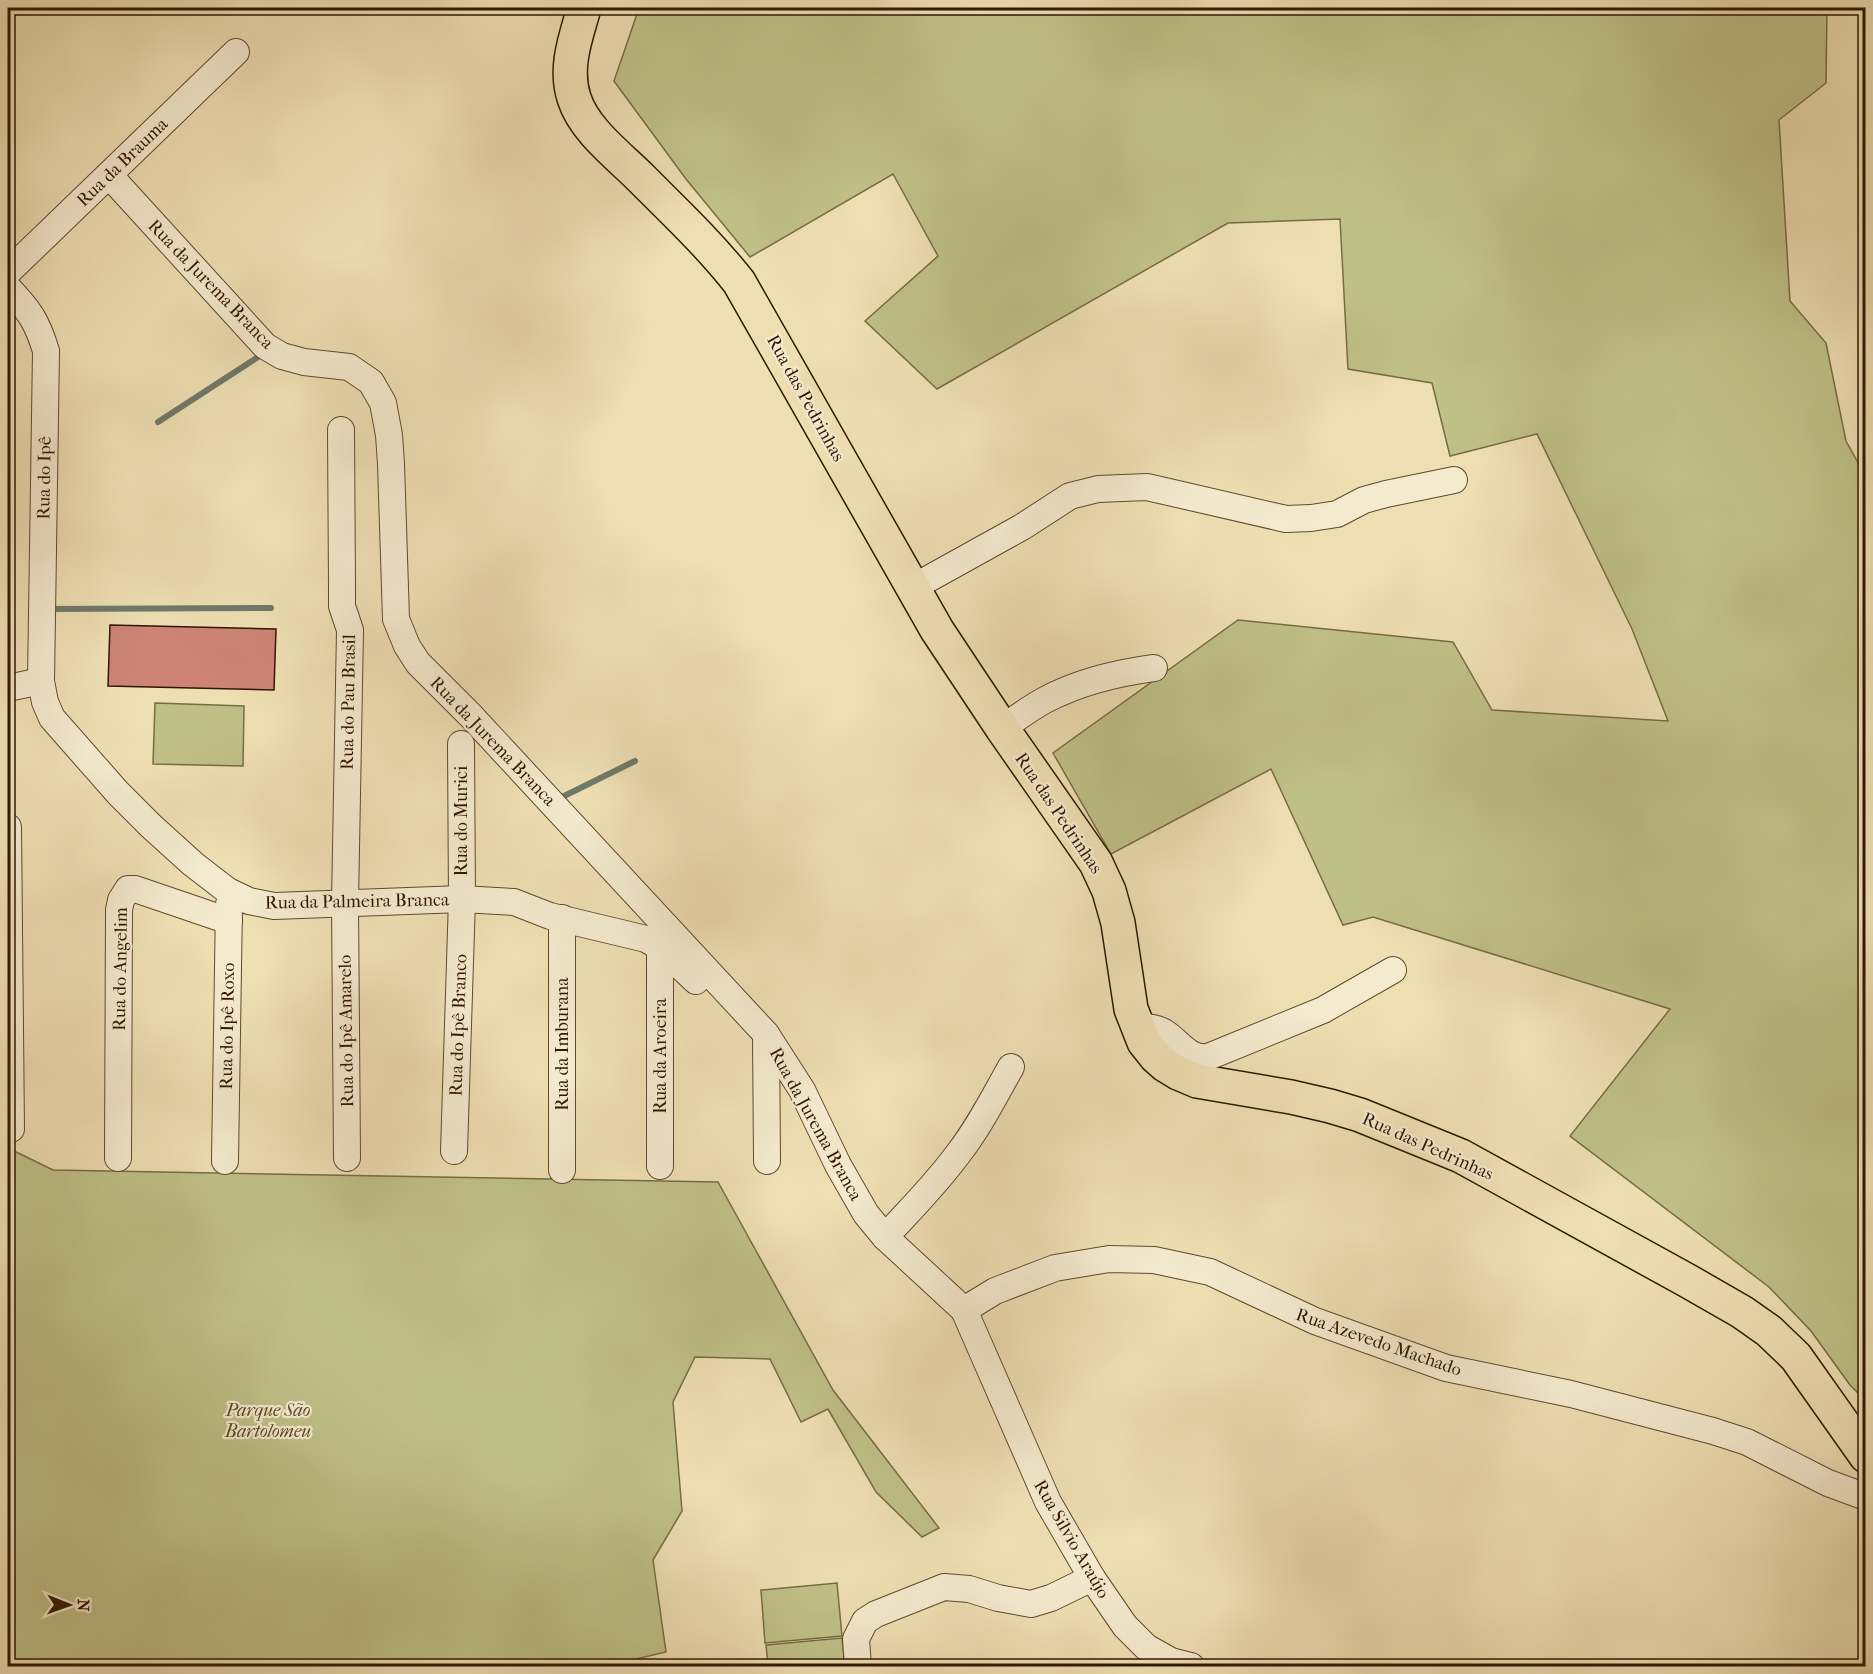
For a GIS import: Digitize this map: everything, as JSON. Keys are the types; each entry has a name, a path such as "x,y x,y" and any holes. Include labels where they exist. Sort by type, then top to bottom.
{"main road":[{"name":"Rua das Pedrinhas","path":"584,8 571,55 574,99 595,133 719,256 739,282 937,630 1096,863 1109,891 1118,923 1131,1009 1136,1026 1155,1057 1178,1073 1197,1081 1291,1097 1360,1115 1461,1156 1565,1212 1742,1312 1768,1331 1796,1357 1866,1456"}],"street":[{"name":"Rua da Brauma","path":"8,272 236,52"},
{"name":"Rua da Jurema Branca","path":"109,175 265,346 282,356 304,362 349,367 371,382 383,403 388,435 396,619 407,646 418,663 472,717 766,1034 802,1090 853,1194 866,1214 885,1238 964,1310"},
{"name":"Rua do Ipê","path":"8,288 27,308 39,328 46,351 41,681"},
{"name":"Rua do Pau Brasil","path":"341,430 342,606 350,630 345,903"},
{"path":"912,588 1023,527 1070,496 1098,489 1147,487 1286,519 1337,514 1364,500 1454,480"},
{"path":"1002,728 1044,700 1074,686 1101,677 1154,668"},
{"path":"8,688 41,681"},
{"name":"Rua da Palmeira Branca","path":"41,681 45,702 52,718 118,794 192,864 228,891 249,902 274,906 462,899 514,902 562,918 646,939 660,947 716,997 745,1011"},
{"name":"Rua do Murici","path":"461,744 462,899"},
{"path":"8,827 11,1129"},
{"name":"Rua do Angelim","path":"118,1158 119,910 121,900 128,889 135,889 229,921"},
{"name":"Rua do Ipê Roxo","path":"225,1161 228,891"},
{"name":"Rua do Ipê Branco","path":"454,1151 462,899"},
{"name":"Rua do Ipê Amarelo","path":"345,903 347,1158"},
{"name":"Rua da Imburana","path":"562,918 562,1170"},
{"name":"Rua da Aroeira","path":"660,947 660,1166"},
{"path":"1136,1026 1155,1028 1193,1056 1208,1057 1323,1010 1393,970"},
{"path":"766,1034 767,1161"},
{"path":"885,1238 959,1154 1011,1067"},
{"name":"Rua Azevedo Machado","path":"964,1310 995,1291 1055,1268 1109,1259 1154,1260 1210,1272 1306,1318 1446,1368 1571,1394 1724,1434 1747,1442 1828,1483 1866,1497"},
{"name":"Rua Silvio Araújo","path":"964,1310 1048,1502 1092,1578 1125,1626 1146,1647 1171,1661 1191,1666"},
{"path":"858,1666 856,1640 865,1621 876,1614 944,1587 969,1589 998,1598 1031,1604 1051,1598 1092,1578"}],"green space":[{"path":"639,8 1827,8 1826,83 1779,120 1790,301 1826,343 1846,441 1865,475 1865,1400 1850,1385 1811,1331 1769,1287 1570,1136 1670,1009 1373,917 1343,925 1271,769 1111,854 1053,753 1238,620 1453,642 1492,710 1668,721 1632,629 1537,434 1450,456 1432,383 1348,369 1340,219 1228,223 937,389 865,321 938,256 893,174 750,257 686,179 614,81"},
{"path":"155,703 244,706 243,766 153,764"},
{"name":"Parque São Bartolomeu","path":"8,1148 53,1170 718,1182 833,1390 939,1528 922,1537 876,1492 828,1409 801,1422 770,1359 695,1357 673,1402 682,1511 653,1560 666,1652 607,1666 8,1666"},
{"path":"837,1583 842,1636 765,1643 761,1590"},
{"path":"842,1638 845,1666 768,1666 766,1645"}],"building":[{"path":"110,625 276,629 274,690 108,686"}],"waterway":[{"path":"158,422 258,357"},
{"path":"49,609 271,608"},
{"path":"558,799 635,761"}]}
